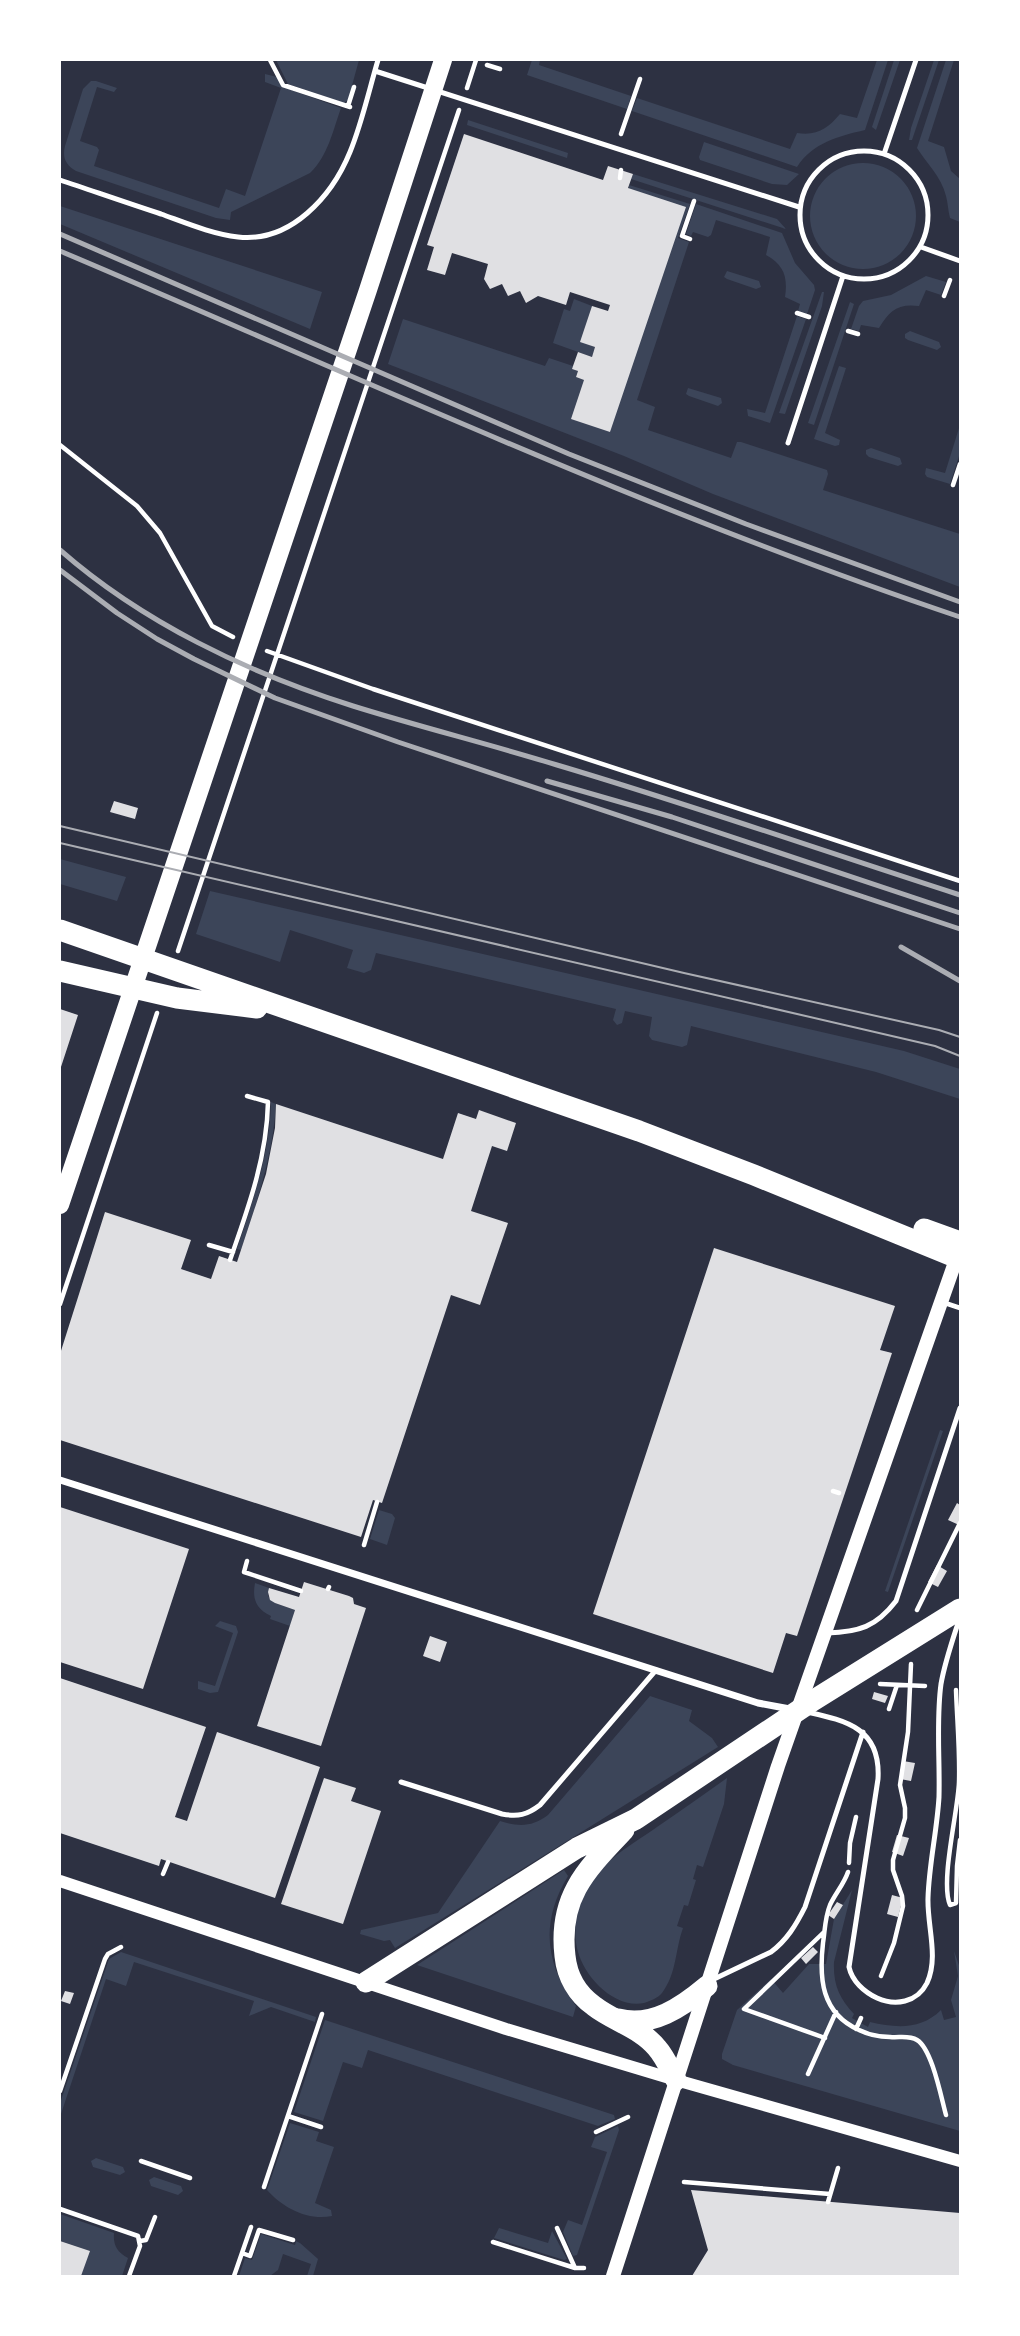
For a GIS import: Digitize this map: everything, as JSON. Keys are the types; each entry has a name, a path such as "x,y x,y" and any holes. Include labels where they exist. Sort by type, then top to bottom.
{"highway":[{"path":"60,928 639,1131 961,1259"},
{"path":"60,928 321,1016 961,1245"},
{"path":"60,959 124,975 214,984"},
{"path":"60,971 177,998 321,1016"},
{"path":"366,1982 577,1848 636,1819 825,1693 961,1609"},
{"path":"636,1819 594,1861 569,1900 562,1934 566,1965 571,1979 582,1995 594,2007 640,2033 655,2046 676,2080"},
{"path":"612,2017 629,2022 655,2018 671,2012 708,1984"}],"main road":[{"path":"60,1205 443,60"},
{"path":"614,2277 797,1710 961,1245"}],"street":[{"path":"60,1480 758,1703 797,1710"},
{"path":"60,1881 493,2024 676,2080 961,2161"}],"lane":[{"path":"60,180 221,234 255,237 274,232 313,209 327,193 350,152 378,60"},
{"path":"884,154 916,60"},
{"path":"375,71 799,207"},
{"path":"865,151 884,154 901,162 924,190 928,208 927,228 921,247 903,266 880,278 855,279 843,276 820,263 804,242 799,225 799,207 804,189 815,173 829,161 846,153 865,151"},
{"path":"921,247 961,261"},
{"path":"788,443 843,276"},
{"path":"942,1302 961,1308"},
{"path":"825,1634 853,1632 869,1626 881,1618 896,1601 961,1408"},
{"path":"797,1710 827,1717 863,1732 873,1745 878,1771 849,1967 851,1976 872,1996 885,2001 907,2001 920,1993 926,1984 932,1964 928,1901 939,1798 941,1687 961,1616"},
{"path":"401,1782 502,1814 513,1816 530,1812 540,1805 656,1670"},
{"path":"708,1984 771,1952 794,1927 805,1907 863,1732"}],"path":[{"path":"270,60 283,85 350,107"},
{"path":"465,94 476,60"},
{"path":"487,65 500,69"},
{"path":"621,134 640,79"},
{"path":"174,963 460,107"},
{"path":"620,178 621,170"},
{"path":"690,239 682,236 694,201"},
{"path":"944,296 950,280"},
{"path":"797,313 809,317"},
{"path":"848,331 858,334"},
{"path":"60,445 138,506 160,533 212,626 236,639"},
{"path":"954,485 961,464"},
{"path":"260,648 321,672 961,881"},
{"path":"60,1304 160,1002"},
{"path":"230,1260 258,1176 268,1118 268,1102 247,1096"},
{"path":"209,1245 233,1252"},
{"path":"364,1545 377,1502"},
{"path":"914,1620 922,1597 961,1522"},
{"path":"247,1561 244,1573 301,1591"},
{"path":"252,1582 254,1575"},
{"path":"881,1976 894,1943 903,1906 893,1870 893,1860 905,1818 900,1785 908,1732 911,1656"},
{"path":"877,1684 925,1686"},
{"path":"889,1709 897,1685"},
{"path":"956,1710 959,1783 947,1896 950,1905 956,1903 961,1840"},
{"path":"163,1874 168,1862"},
{"path":"825,1931 744,2009 825,2038"},
{"path":"60,2091 105,1959 108,1954 121,1947"},
{"path":"808,2074 836,2012"},
{"path":"264,2187 322,2014"},
{"path":"856,2029 862,2018"},
{"path":"288,2116 321,2127"},
{"path":"596,2132 628,2117"},
{"path":"141,2161 190,2178"},
{"path":"828,2202 838,2168"},
{"path":"684,2182 831,2194"},
{"path":"721,2193 722,2185"},
{"path":"60,2209 132,2233 140,2241"},
{"path":"140,2241 146,2239 155,2217"},
{"path":"234,2277 251,2227"},
{"path":"557,2228 575,2268"},
{"path":"242,2253 250,2256 259,2230 293,2240"},
{"path":"129,2277 140,2241"},
{"path":"493,2242 575,2268 584,2268"}],"shaded area":[{"path":"276,60 359,60 348,100 344,103 288,84"},
{"path":"532,60 540,60 539,65 631,96 627,109 527,75"},
{"path":"877,60 888,60 865,130 818,146 797,167 632,111 637,98 790,149 797,133 822,130 840,114 857,118"},
{"path":"894,60 900,60 876,130 872,127"},
{"path":"934,60 939,60 912,140 909,140 911,128"},
{"path":"946,60 954,60 928,141 944,147 951,171 960,179 960,222 950,218 941,182 917,148"},
{"path":"265,74 277,77 283,87 341,108 326,151 310,173 231,212 230,220 216,218 76,171 66,161 65,146 83,89 91,81 96,81 117,88 114,92 97,87 80,141 99,150 94,166 219,208 226,189 245,196 281,88 265,82"},
{"path":"468,120 568,153 567,158 467,125"},
{"path":"704,142 799,174 787,185 772,184 700,160"},
{"path":"863,163 883,167 900,179 912,196 916,216 912,236 900,253 883,265 863,269 843,265 826,253 814,236 810,216 814,196 826,179 843,167"},
{"path":"633,174 777,219 786,229 631,179"},
{"path":"629,185 690,204 678,238 689,242 637,400 655,407 648,430 731,458 737,442 741,442 827,470 823,490 960,534 960,587 713,494 624,456 388,364 403,319 545,366 549,358 573,366 572,369 578,371 576,377 584,380 610,432"},
{"path":"696,204 782,233 795,263 814,285 815,290 807,314 798,311 800,304 785,297 786,283 781,267 766,255 770,237 716,220 708,237 693,232 691,236 686,234"},
{"path":"60,206 322,292 310,329 60,224"},
{"path":"727,271 759,281 761,287 756,289 727,279 724,277"},
{"path":"926,276 946,282 941,295 926,290 919,306 900,307 887,317 879,328 861,325 859,331 851,329 863,301 891,295"},
{"path":"822,292 822,306 785,414 779,413"},
{"path":"574,299 592,306 581,341 595,347 592,357 553,343 564,309 570,311"},
{"path":"850,302 854,304 814,425 808,423"},
{"path":"797,316 806,319 770,423 748,416 747,409 765,413"},
{"path":"910,331 939,342 941,347 937,350 908,340 905,334"},
{"path":"839,366 846,368 825,433 840,440 839,445 835,446 814,439"},
{"path":"688,388 721,398 722,403 718,406 689,396 686,394"},
{"path":"960,425 960,453 950,484 927,477 926,468 945,473"},
{"path":"871,448 900,458 902,464 898,466 869,457 866,450"},
{"path":"60,859 126,877 117,901 60,884"},
{"path":"210,891 904,1051 960,1069 960,1099 876,1072 691,1026 687,1045 682,1047 652,1040 649,1036 652,1017 625,1011 622,1023 617,1025 613,1020 616,1009 376,953 371,970 364,973 347,968 353,950 290,930 280,962 196,934"},
{"path":"271,1102 276,1104 268,1160 241,1250 237,1249 255,1195 268,1140"},
{"path":"940,1430 943,1431 888,1592 885,1591"},
{"path":"379,1510 392,1514 395,1518 387,1545 370,1539"},
{"path":"255,1583 269,1588 268,1596 275,1603 295,1610 290,1626 270,1619 271,1616 259,1607 254,1594"},
{"path":"220,1621 236,1626 238,1632 218,1692 210,1693 198,1689 198,1681 215,1686 233,1633 215,1626"},
{"path":"650,1696 692,1710 689,1721 712,1738 718,1747 395,1948 390,1940 384,1941 360,1934 361,1930 438,1913 500,1821 525,1825 548,1815"},
{"path":"727,1778 724,1804 703,1867 697,1865 693,1879 696,1880 688,1906 684,1905 677,1926 683,1928 667,1985 662,1993 644,2003 622,2001 594,1981 578,1952 576,1920 586,1889 600,1870 618,1854"},
{"path":"564,1870 568,1876 553,1910 550,1942 552,1959 558,1974 576,2006 573,2017 417,1965"},
{"path":"852,1890 834,1970 838,1990 854,2014 852,2018 868,2027 870,2022 899,2026 917,2024 941,2010 944,2020 956,2017 951,2000 958,1976 954,1951 960,1968 960,2131 733,2065 722,2059 737,2010 771,1979 783,1993 809,1964 826,1964 834,1919"},
{"path":"121,1952 316,2017 315,2022 271,2007 249,2016 254,2001 134,1962 126,1986 106,1979 60,2117 60,2103 109,1959"},
{"path":"325,2020 614,2115 615,2119 598,2126 368,2050 362,2068 343,2062 323,2121 294,2112"},
{"path":"290,2123 319,2132 316,2141 334,2147 315,2203 331,2210 332,2216 314,2217 296,2212 267,2190"},
{"path":"618,2126 619,2130 577,2255 573,2256 563,2232 568,2220 582,2225 607,2152 591,2147 595,2137"},
{"path":"96,2158 123,2167 125,2172 120,2175 93,2167 91,2161"},
{"path":"154,2177 181,2186 183,2191 178,2195 151,2186 149,2180"},
{"path":"60,2214 114,2233 116,2248 128,2258 122,2276 81,2276 89,2251 60,2241"},
{"path":"499,2228 548,2243 552,2231 567,2259 494,2238"},
{"path":"261,2234 295,2245 296,2241 300,2243 318,2259 313,2276 307,2276 311,2264 283,2254 278,2270 270,2276 239,2276 245,2258 252,2260"}],"building":[{"path":"464,134 603,180 608,166 633,174 628,188 686,207 610,432 571,419 584,380 576,377 578,371 572,369 578,352 592,357 595,347 580,342 592,306 608,311 610,305 570,292 566,305 538,296 526,303 520,291 508,296 502,284 490,289 484,279 488,264 452,253 445,275 427,270 434,247 427,245"},
{"path":"114,801 138,808 135,819 110,812"},
{"path":"60,1009 78,1015 60,1070"},
{"path":"276,1104 443,1159 458,1113 476,1119 479,1110 516,1123 507,1151 492,1146 471,1211 508,1223 480,1305 451,1295 382,1503 373,1500 361,1537 60,1440 60,1354 105,1212 191,1240 181,1269 211,1279 219,1256 237,1262 266,1174 275,1128"},
{"path":"714,1248 895,1306 880,1350 892,1353 797,1636 786,1633 773,1673 593,1614"},
{"path":"957,1503 960,1505 959,1525 948,1520"},
{"path":"60,1507 189,1549 143,1689 60,1662"},
{"path":"937,1565 947,1571 938,1587 928,1582"},
{"path":"304,1582 349,1596 353,1598 354,1604 366,1608 321,1746 257,1726 295,1610 270,1600 269,1588 299,1597"},
{"path":"430,1636 447,1642 440,1662 423,1656"},
{"path":"60,1678 206,1727 175,1817 187,1821 217,1732 320,1767 275,1898 161,1859 159,1866 60,1833"},
{"path":"874,1692 888,1696 885,1703 872,1699"},
{"path":"903,1761 915,1763 911,1781 900,1779"},
{"path":"324,1778 356,1788 351,1801 381,1811 343,1924 281,1904"},
{"path":"897,1835 909,1838 903,1856 892,1852"},
{"path":"892,1895 903,1898 898,1917 887,1914"},
{"path":"837,1902 843,1905 834,1919 828,1915"},
{"path":"813,1947 818,1952 806,1964 801,1958"},
{"path":"65,1991 74,1993 70,2004 61,2001"},
{"path":"691,2190 960,2213 960,2276 692,2276 708,2250"},
{"path":"60,2241 90,2251 81,2276 60,2276"}],"tram line":[{"path":"60,826 960,1037"},
{"path":"60,843 935,1046 960,1056"}],"railway":[{"path":"60,234 569,454 746,524 960,602"},
{"path":"60,251 619,489 845,577 960,617"},
{"path":"60,550 92,576 161,622 198,643 274,678 353,706 608,780 960,895"},
{"path":"60,570 157,639 275,698 398,742 960,929"},
{"path":"547,781 672,817 960,913"},
{"path":"901,947 960,981"}]}
